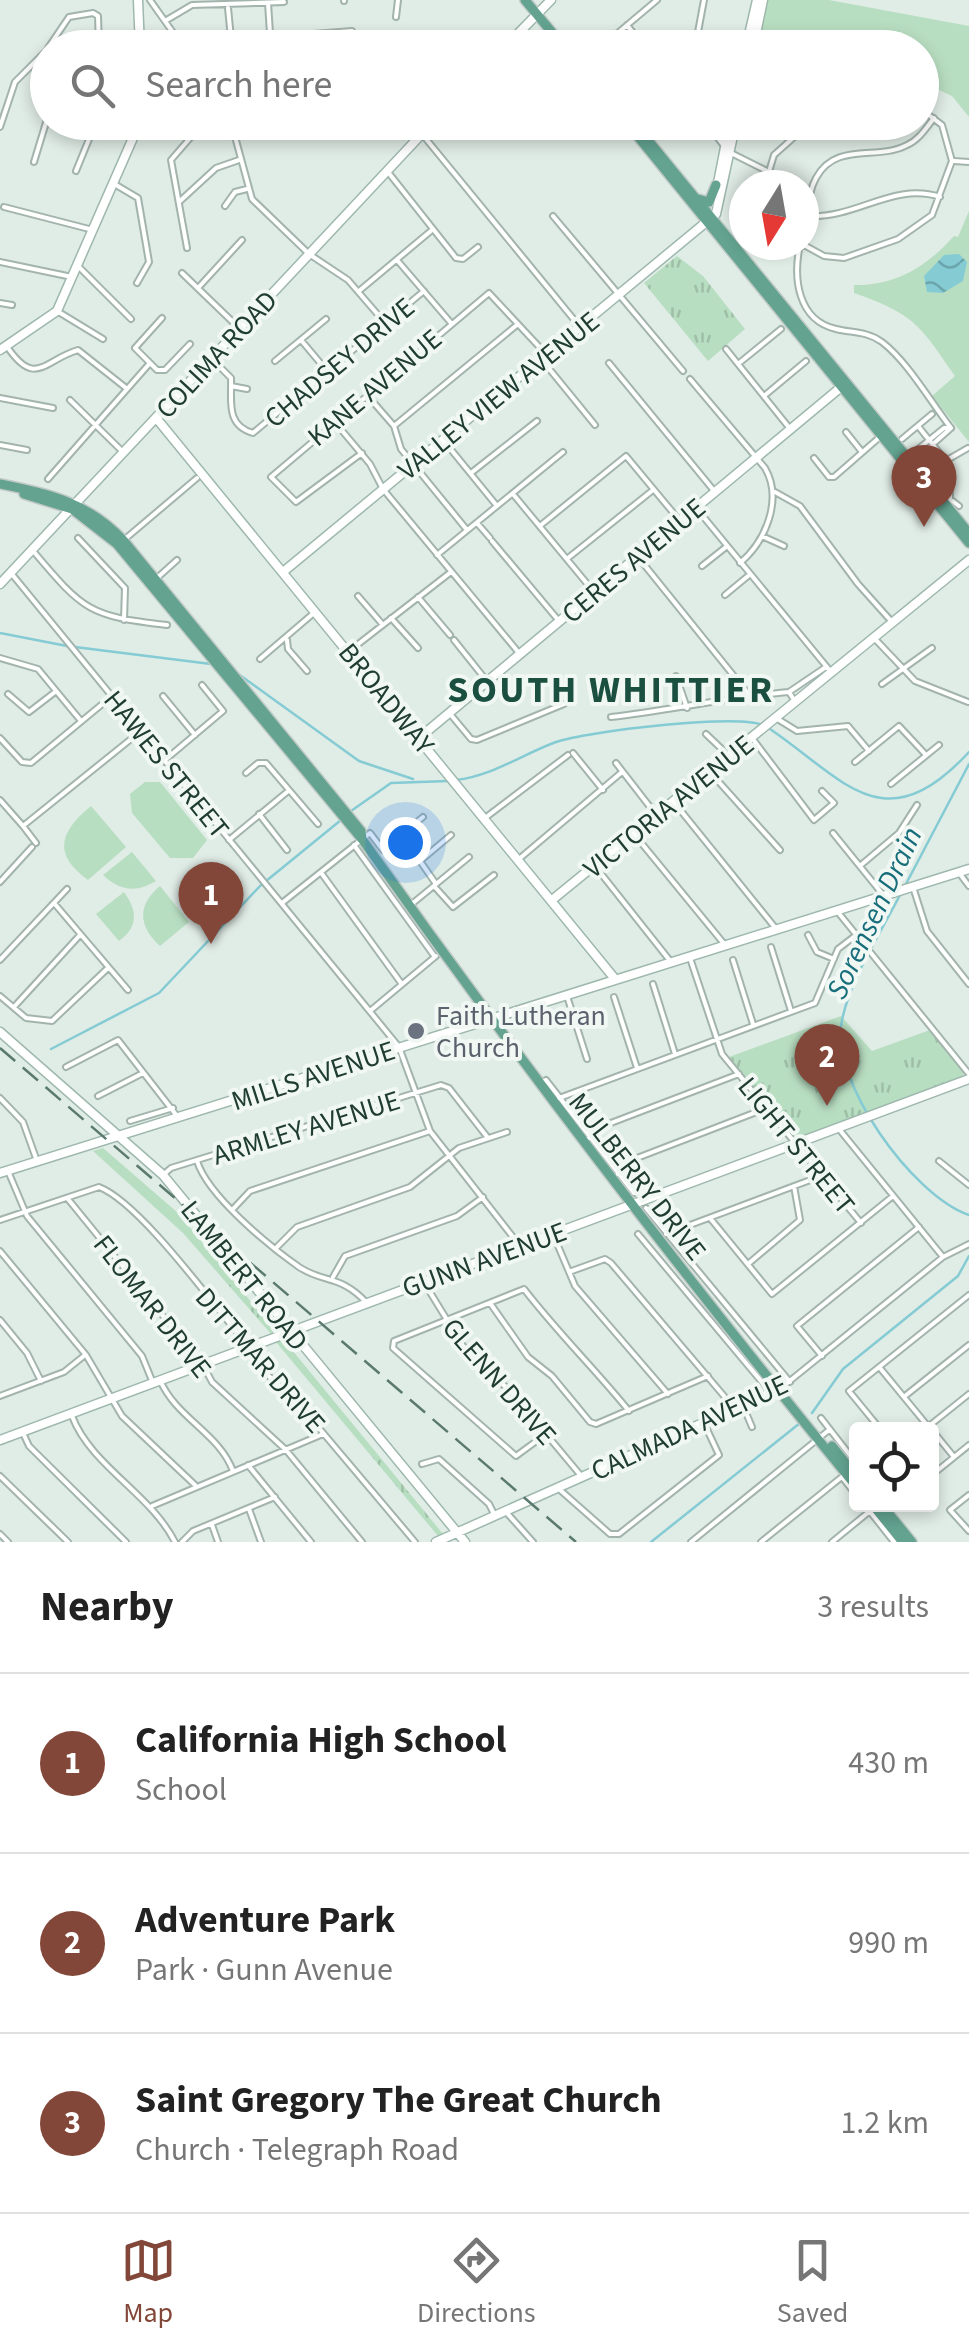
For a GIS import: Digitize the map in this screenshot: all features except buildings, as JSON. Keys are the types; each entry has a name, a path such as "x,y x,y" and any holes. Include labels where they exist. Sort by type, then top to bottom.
{"main road":[{"path":"525,0 536,7 554,30"},
{"path":"649,140 696,197 709,220"},
{"path":"649,140 969,543"},
{"path":"696,197 710,201 716,185"},
{"path":"845,385 881,436 969,533"},
{"name":"MULBERRY DRIVE","path":"0,486 74,506 120,542 344,817"},
{"name":"MULBERRY DRIVE","path":"231,678 284,735 358,842 409,906 438,955 542,1082 630,1206 663,1236 849,1470"},
{"path":"258,716 265,717 284,735"},
{"path":"884,1512 903,1542"},
{"path":"884,1512 912,1542"}],"street":[{"path":"138,0 139,30"},
{"path":"150,0 172,30"},
{"path":"396,18 398,0"},
{"path":"518,30 536,7 551,0"},
{"path":"622,30 658,0"},
{"path":"699,30 704,0"},
{"path":"753,30 760,0"},
{"path":"165,20 192,6 284,2"},
{"path":"268,3 270,30"},
{"path":"228,6 230,30"},
{"path":"60,30 69,17 94,13 98,16 98,30"},
{"path":"627,26 630,30"},
{"path":"0,127 15,82 30,67"},
{"path":"819,252 833,258 854,255 898,240 923,224 940,197 952,161 947,135 939,124"},
{"path":"34,162 41,140"},
{"path":"76,170 88,140"},
{"path":"126,388 78,350 48,367 34,369 21,365 3,348 57,311 132,140"},
{"path":"188,140 171,160 188,248"},
{"path":"235,140 252,199 309,254 359,291 386,324"},
{"name":"COLIMA ROAD","path":"0,584 416,140"},
{"path":"427,140 580,327"},
{"path":"720,140 727,149 765,170"},
{"path":"709,220 716,214 729,140"},
{"path":"768,170 790,140"},
{"path":"819,177 824,167 850,153 901,148 916,140"},
{"path":"709,220 727,149"},
{"path":"179,202 216,168 240,160"},
{"path":"952,161 969,162"},
{"path":"387,171 456,258 464,259 478,247"},
{"path":"114,184 138,198 149,262 137,282"},
{"path":"225,206 235,192 247,189"},
{"path":"819,215 840,214 915,190 940,197"},
{"path":"4,207 93,230"},
{"path":"553,216 684,371"},
{"name":"VALLEY VIEW AVENUE","path":"283,572 709,220"},
{"path":"359,291 434,229"},
{"path":"198,288 242,240"},
{"path":"397,260 451,323"},
{"path":"799,260 795,278 810,311 828,326 860,332 883,342 951,428 907,462"},
{"path":"0,262 72,277"},
{"path":"77,266 132,319"},
{"path":"182,273 240,328"},
{"name":"CHADSEY DRIVE","path":"231,386 228,401 233,419 253,433 424,291"},
{"name":"KANE AVENUE","path":"362,454 296,502 278,484 272,471 489,293 519,324"},
{"path":"0,303 12,305"},
{"path":"57,311 103,339"},
{"path":"162,318 135,348 150,363 164,370 190,344"},
{"path":"276,361 326,319"},
{"path":"394,426 519,324 595,425"},
{"path":"738,364 781,329"},
{"path":"300,340 327,371"},
{"path":"726,349 791,430"},
{"path":"212,358 228,373 231,386 247,388"},
{"path":"764,396 806,362"},
{"path":"48,479 150,363"},
{"path":"610,363 716,492"},
{"path":"690,380 757,458 775,492 800,506 858,584 892,622"},
{"name":"CERES AVENUE","path":"419,738 845,385"},
{"path":"366,393 394,426 402,449 413,464 467,530"},
{"path":"0,398 53,408"},
{"path":"70,400 124,453"},
{"path":"902,439 932,414"},
{"name":"BROADWAY","path":"157,418 615,979"},
{"path":"334,421 362,454 382,489 519,653"},
{"path":"472,474 537,421"},
{"path":"918,426 947,461 950,498 960,506"},
{"path":"846,432 862,452"},
{"path":"814,458 828,476 834,477 881,436"},
{"path":"444,441 497,506"},
{"path":"0,446 27,450"},
{"path":"928,471 968,448"},
{"path":"437,555 563,452"},
{"path":"542,525 626,456 680,522"},
{"path":"120,542 197,478"},
{"path":"568,558 653,490"},
{"path":"740,562 762,536 775,492"},
{"path":"513,494 594,592"},
{"path":"696,508 829,669"},
{"path":"477,522 559,621"},
{"path":"762,536 784,546"},
{"path":"78,538 124,588 124,620"},
{"path":"702,566 726,546"},
{"path":"32,550 78,604 124,620 167,624"},
{"path":"638,557 750,696"},
{"path":"152,581 178,560"},
{"name":"VICTORIA AVENUE","path":"790,692 873,637 969,560"},
{"path":"348,652 452,571"},
{"name":"HAWES STREET","path":"11,573 400,1047"},
{"path":"725,595 750,574"},
{"path":"358,596 382,625"},
{"path":"418,597 486,680"},
{"path":"260,659 316,612"},
{"path":"392,618 418,648"},
{"path":"873,637 904,672 968,702"},
{"path":"287,640 288,649 307,671"},
{"path":"882,684 904,672 932,648"},
{"path":"0,658 32,665 81,721"},
{"name":"VICTORIA AVENUE","path":"552,900 752,738 829,669"},
{"path":"676,676 687,708"},
{"path":"165,760 223,711 202,685"},
{"path":"8,694 29,712 56,691"},
{"path":"610,717 790,692 795,702"},
{"path":"0,738 26,765 112,696"},
{"path":"163,696 195,735"},
{"path":"448,712 471,739 477,740 564,704"},
{"path":"769,723 796,731 848,726 868,750"},
{"path":"855,762 899,726 926,755"},
{"path":"23,826 141,731"},
{"path":"706,734 728,756"},
{"path":"752,738 814,820 834,803 822,791"},
{"path":"891,784 939,745"},
{"path":"485,818 570,754 603,790"},
{"path":"246,772 258,762 266,763 318,824"},
{"path":"616,763 657,816"},
{"path":"519,859 622,772"},
{"path":"710,772 780,850"},
{"path":"228,840 288,791"},
{"path":"0,800 34,845 0,882"},
{"path":"674,802 777,930"},
{"path":"862,865 899,833 917,805"},
{"path":"258,814 286,850"},
{"path":"282,904 370,833 383,850 423,817"},
{"path":"834,833 884,896"},
{"path":"634,834 725,945"},
{"path":"451,835 420,861 454,908 494,875"},
{"name":"MULBERRY DRIVE","path":"358,842 438,955"},
{"path":"409,906 469,857"},
{"path":"596,866 672,962"},
{"name":"MILLS AVENUE","path":"4,1172 120,1136 175,1113 567,996 969,869"},
{"path":"321,872 402,983"},
{"path":"958,872 969,886"},
{"path":"911,887 927,931 969,984"},
{"path":"0,960 67,889"},
{"path":"54,903 128,990"},
{"path":"837,911 969,1077"},
{"path":"14,1007 80,935"},
{"path":"808,935 816,952 834,959"},
{"path":"559,1098 816,1002 834,959 855,936"},
{"path":"771,947 791,1011"},
{"path":"370,1011 438,955"},
{"name":"LIGHT STREET","path":"690,956 715,1038 861,1223"},
{"path":"732,960 753,1024"},
{"path":"0,996 26,1018 43,1022 62,1016 108,968"},
{"path":"654,984 675,1054"},
{"path":"567,996 587,1058"},
{"path":"614,998 637,1068"},
{"name":"LAMBERT ROAD","path":"0,1032 164,1175 465,1542"},
{"path":"66,1067 118,1040 175,1113 130,1121"},
{"path":"400,1047 430,1131 520,1246"},
{"path":"98,1096 144,1073"},
{"path":"585,1141 604,1126 740,1074"},
{"name":"GUNN AVENUE","path":"0,1440 969,1077"},
{"name":"MULBERRY DRIVE","path":"542,1082 559,1098 585,1141 634,1193"},
{"name":"ARMLEY AVENUE","path":"164,1175 196,1161 441,1086 450,1088 488,1138"},
{"path":"0,1098 24,1122 38,1161"},
{"path":"0,1111 6,1104"},
{"path":"618,1174 637,1158 767,1108"},
{"path":"838,1127 943,1257"},
{"path":"233,1209 250,1191 430,1131"},
{"path":"277,1247 297,1227 410,1187 449,1156 507,1132"},
{"path":"196,1161 213,1194 310,1273 333,1277 367,1303"},
{"path":"939,1161 969,1185"},
{"path":"4,1172 24,1212 142,1356 169,1402 227,1453 234,1470"},
{"path":"663,1236 822,1175"},
{"path":"748,1264 800,1220 794,1186"},
{"name":"DITTMAR DRIVE","path":"68,1199 100,1187 145,1226 249,1347 261,1369 325,1434 415,1542"},
{"path":"710,1218 772,1294 893,1196"},
{"path":"333,1277 346,1256 457,1216 484,1197"},
{"path":"0,1220 68,1199"},
{"name":"FLOMAR DRIVE","path":"68,1199 202,1364 212,1382 286,1450 362,1542"},
{"name":"MULBERRY DRIVE","path":"646,1208 663,1236"},
{"path":"822,1356 797,1326 919,1227"},
{"path":"553,1234 586,1301 668,1394"},
{"path":"638,1234 781,1388"},
{"name":"CALMADA AVENUE","path":"436,1542 781,1388 943,1257 969,1244"},
{"path":"0,1250 86,1355 122,1416 196,1486"},
{"path":"569,1272 605,1260 611,1263 708,1376 730,1411"},
{"name":"GLENN DRIVE","path":"424,1282 463,1346 582,1477"},
{"path":"546,1434 516,1456 393,1348 394,1341 444,1318 524,1290 569,1348 587,1359 629,1411"},
{"path":"875,1422 849,1390 969,1294"},
{"path":"490,1302 495,1316 528,1357 596,1424 708,1376"},
{"path":"0,1320 27,1353 40,1381"},
{"path":"905,1396 969,1345"},
{"path":"0,1386 3,1395 40,1381 86,1355"},
{"path":"880,1367 926,1422"},
{"path":"938,1422 969,1394"},
{"path":"742,1406 752,1427"},
{"path":"72,1413 80,1436 152,1506 178,1542 193,1531 275,1498"},
{"path":"691,1542 824,1434 821,1418"},
{"path":"558,1488 610,1534 619,1534 719,1455 704,1422"},
{"path":"22,1432 29,1446 126,1542"},
{"path":"152,1506 325,1434"},
{"path":"939,1438 954,1457"},
{"path":"939,1469 969,1445"},
{"path":"422,1464 438,1459 490,1504 495,1516"},
{"path":"248,1466 311,1542"},
{"path":"761,1542 849,1472"},
{"path":"0,1476 68,1542"},
{"path":"969,1495 950,1510 969,1532"},
{"path":"249,1508 261,1542"},
{"path":"506,1511 533,1542"},
{"path":"832,1542 866,1512"},
{"path":"874,1512 894,1542"},
{"path":"212,1525 218,1542"},
{"path":"0,1534 8,1542"},
{"path":"515,1542 524,1534"}],"green space":[{"path":"768,0 829,0 969,26 969,117 952,96 939,90 939,30 761,30"},
{"path":"969,211 969,442 932,396 955,376 933,344 903,315 854,293 854,285 884,282 922,265 954,236 958,237"},
{"path":"677,256 703,276 745,329 708,361 644,283"},
{"path":"145,782 160,782 207,840 193,858 170,858 132,813 130,794"},
{"path":"91,806 126,847 88,880 69,861 64,842 73,824"},
{"path":"132,852 156,881 128,888 103,875"},
{"path":"160,886 189,922 160,946 147,931 143,916 147,901"},
{"path":"124,892 134,918 130,930 119,941 96,914"},
{"path":"841,1016 872,1051 930,1030 964,1073 804,1136 793,1135 729,1057"},
{"path":"103,1148 178,1213 276,1332 271,1334 183,1233 93,1151"},
{"path":"283,1339 443,1534 438,1536 276,1342"}],"water":[{"path":"959,254 967,262 963,281 943,293 927,292 924,276 944,255"}],"waterway":[{"path":"0,633 67,646"},
{"path":"75,647 211,664"},
{"path":"237,673 359,761 413,779"},
{"path":"456,780 495,769 556,742 598,733 723,721 763,725"},
{"path":"770,729 844,783 888,799 913,794 939,780 969,752"},
{"name":"Sorensen Drain","path":"906,884 969,764"},
{"path":"351,811 391,783 448,781"},
{"path":"51,1049 159,993 260,886 341,820"},
{"name":"Sorensen Drain","path":"900,895 852,988 842,1020 841,1045 848,1074 862,1103 901,1161 947,1204 969,1215"},
{"path":"812,1413 843,1369 958,1276 969,1256"},
{"path":"651,1542 800,1423"}],"railway":[{"path":"0,1048 576,1542"}],"place":[{"name":"Saint Gregory The Great Church","path":"924,527"},
{"name":"California High School","path":"211,944"},
{"name":"Faith Lutheran Church","path":"416,1031"},
{"name":"Adventure Park","path":"827,1106"}],"district":[{"name":"SOUTH WHITTIER","path":"611,689"}]}
